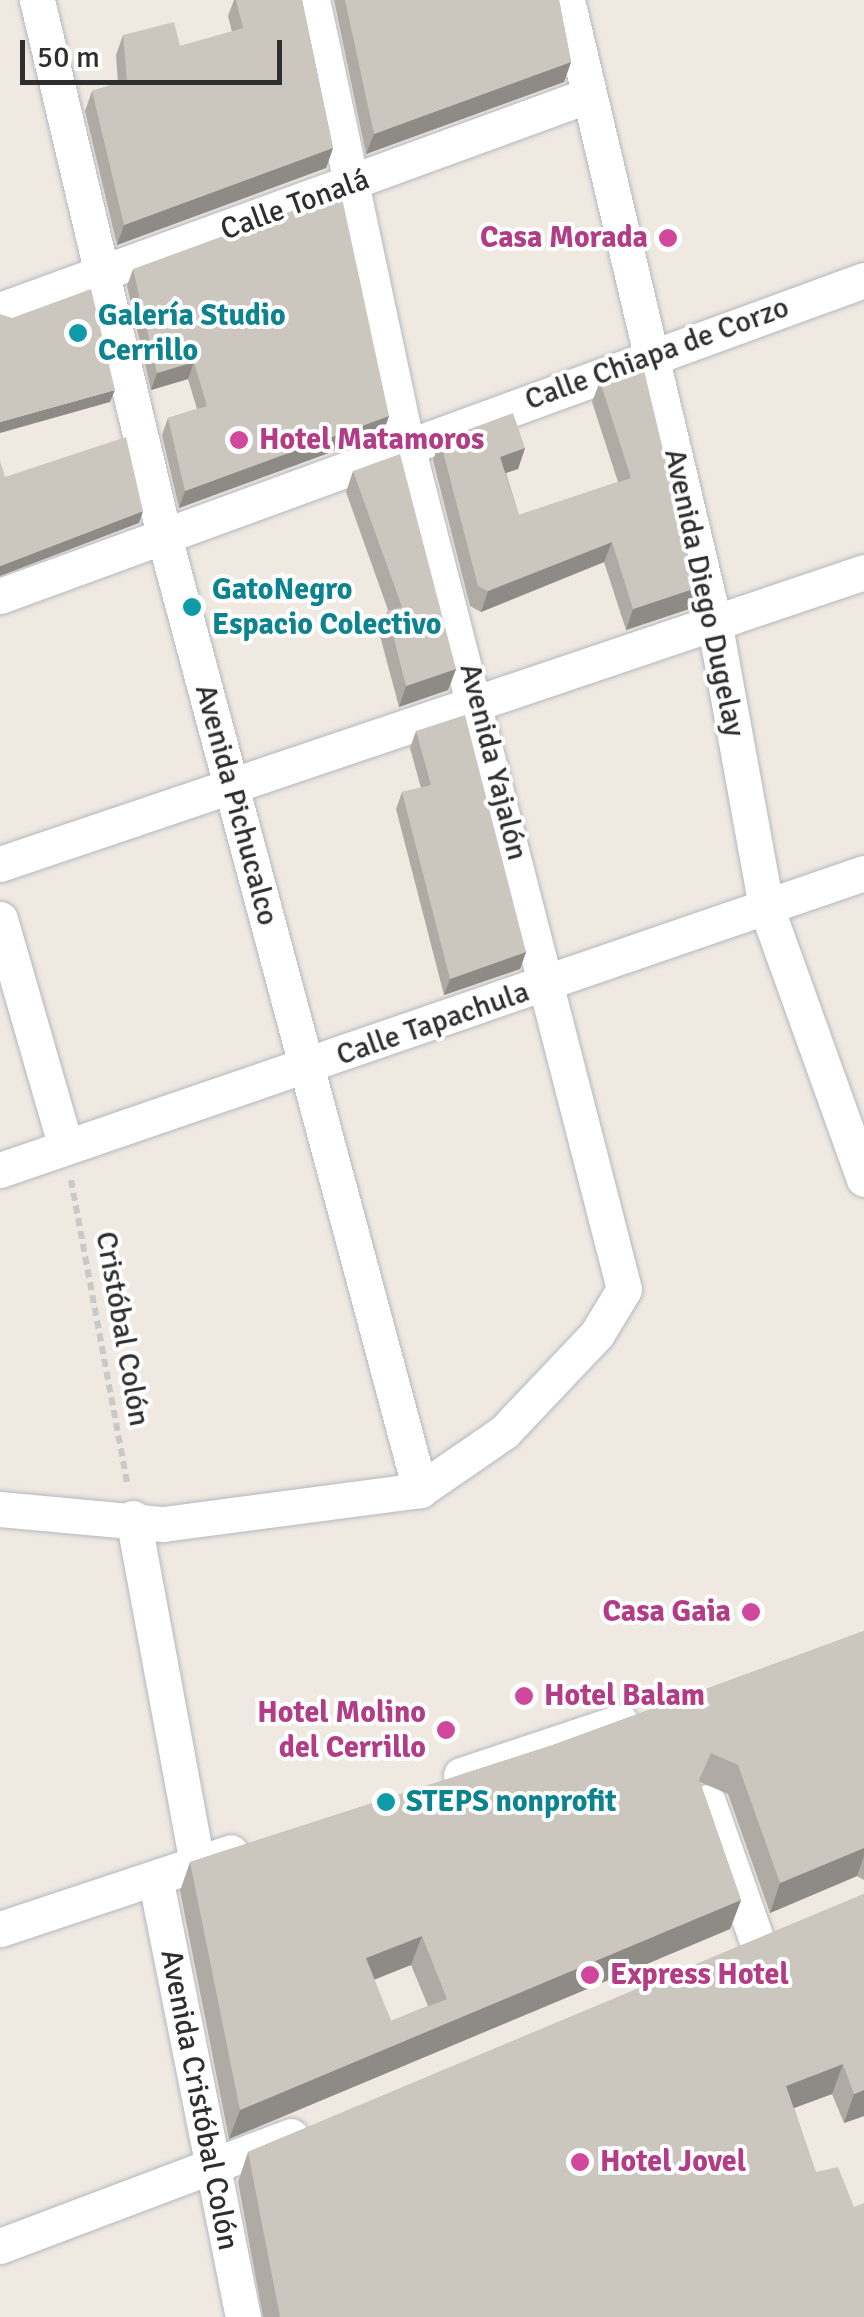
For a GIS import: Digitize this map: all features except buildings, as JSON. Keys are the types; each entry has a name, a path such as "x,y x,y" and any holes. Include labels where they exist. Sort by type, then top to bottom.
{"street":[{"name":"Avenida Pichucalco","path":"37,0 165,540 420,1490"},
{"name":"Avenida Yajalón","path":"312,0 408,446 480,706 624,1289 596,1334 515,1421 420,1490"},
{"name":"Avenida Diego Dugelay","path":"567,0 715,626 766,907 864,1178"},
{"name":"Calle Tonalá","path":"0,310 351,186 589,96"},
{"name":"Calle Chiapa de Corzo","path":"0,596 165,540 651,353 864,280"},
{"path":"0,864 232,790 864,572"},
{"name":"Calle Tapachula","path":"0,1170 306,1068 864,873"},
{"path":"0,919 66,1148"},
{"path":"0,1509 133,1518 245,1520 420,1490"},
{"path":"133,1518 196,1864"},
{"path":"419,1790 660,1708"},
{"path":"708,1802 757,1941"},
{"path":"0,1929 156,1882 271,1839"},
{"name":"Avenida Cristóbal Colón","path":"156,1882 243,2317"},
{"path":"721,1956 793,1926"},
{"path":"0,2246 212,2169 322,2123"}],"path":[{"name":"Cristóbal Colón","path":"66,1148 133,1518"}],"place":[{"name":"Casa Morada","path":"668,238"},
{"name":"Galería Studio Cerrillo","path":"78,333"},
{"name":"Hotel Matamoros","path":"239,440"},
{"name":"GatoNegro Espacio Colectivo","path":"192,607"},
{"name":"Casa Gaia","path":"751,1612"},
{"name":"Hotel Balam","path":"524,1696"},
{"name":"Hotel Molino del Cerrillo","path":"446,1730"},
{"name":"STEPS nonprofit","path":"386,1802"},
{"name":"Express Hotel","path":"590,1975"},
{"name":"Hotel Jovel","path":"580,2162"}]}
